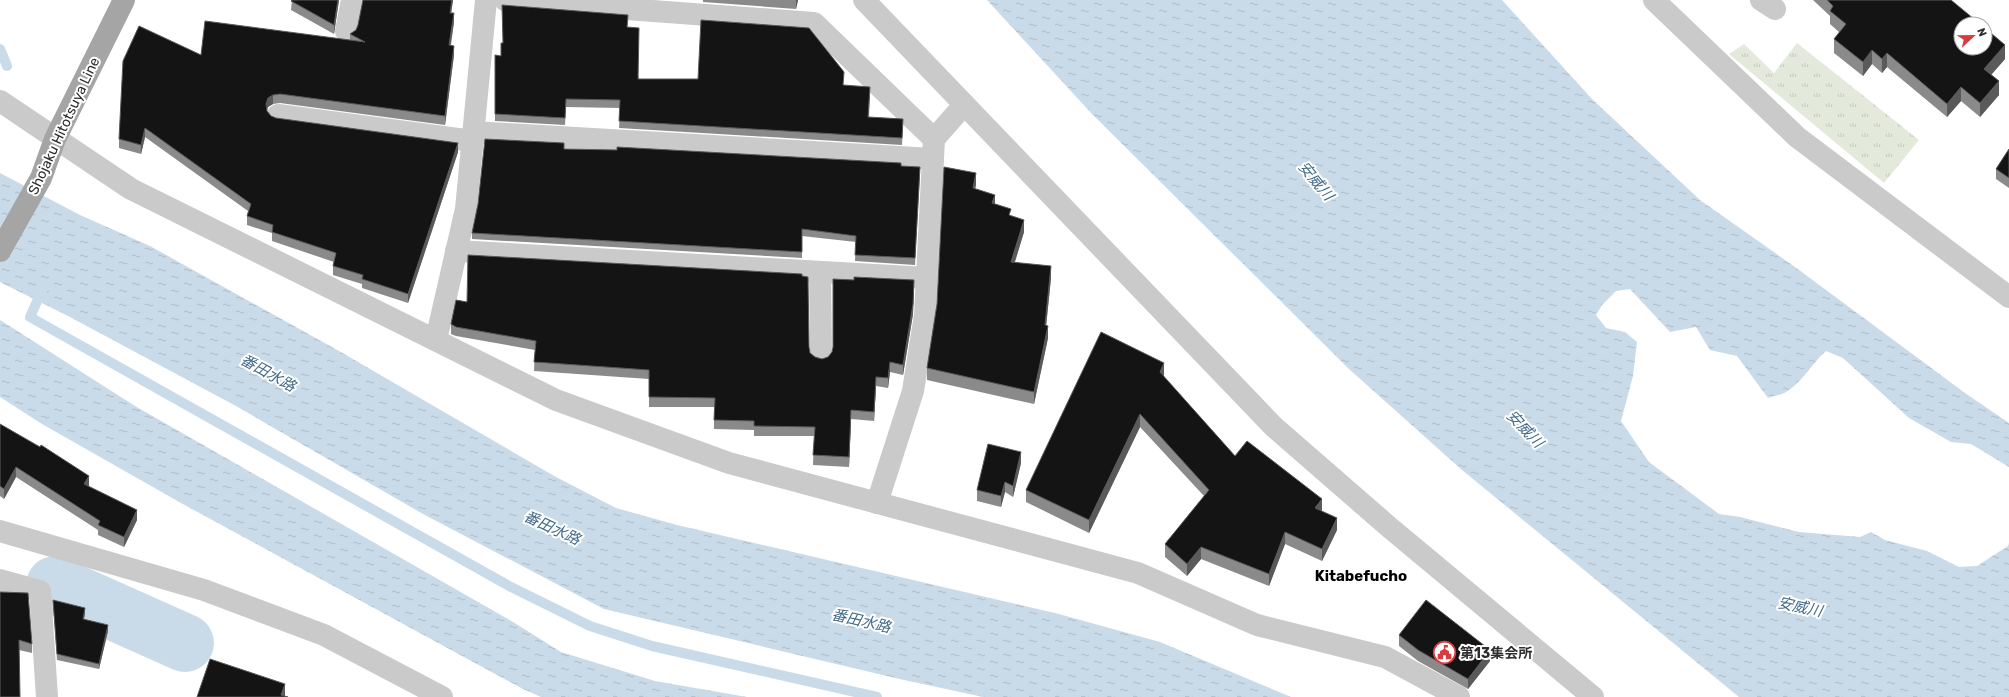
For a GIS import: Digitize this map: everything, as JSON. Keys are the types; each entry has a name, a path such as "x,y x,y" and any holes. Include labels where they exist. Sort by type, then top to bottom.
{"main road":[{"name":"Shojaku Hitotsuya Line","path":"0,252 42,178 55,139 124,0"}],"street":[{"path":"346,31 352,0"},
{"path":"436,340 466,209 486,0"},
{"path":"505,0 814,23 934,149"},
{"path":"864,0 1273,426 1389,527 1593,697"},
{"path":"1654,0 1797,137 2009,297"},
{"path":"877,503 913,391 925,315 934,149 964,105"},
{"path":"4,109 55,139 131,190 556,400 729,463 1138,573 1257,625 1385,657 1459,697"},
{"path":"278,115 473,136 934,149"},
{"path":"456,251 927,278"},
{"path":"820,272 821,356"},
{"path":"0,530 204,590 324,635 442,697"},
{"path":"0,580 40,591 48,697"}],"green space":[{"path":"1797,43 1919,140 1884,183 1729,54 1744,44 1774,73"}],"water":[{"name":"安威川","path":"987,0 1502,0 1592,99 1700,200 1795,267 1965,393 2009,423 2009,467 1971,444 1951,442 1909,418 1843,358 1826,351 1792,388 1784,393 1768,398 1737,356 1710,350 1696,327 1670,332 1630,289 1616,291 1602,305 1596,315 1606,328 1625,332 1637,342 1633,376 1621,421 1649,462 1719,514 1740,517 1799,532 1860,537 1871,532 1885,540 1927,551 1959,567 1977,566 2008,546 2009,543 2009,697 1739,697 1462,470 1349,369 1092,114"},
{"name":"番田水路","path":"0,173 80,215 150,246 339,351 556,477 616,508 677,525 1055,613 1160,642 1291,697 983,697 904,680 604,609 423,514 236,406 68,316 0,282"},
{"path":"0,320 135,406 513,622 561,652 655,681 747,697 541,697 523,689 181,503 42,424 0,397"}],"building":[{"path":"338,0 334,25 291,1"},
{"path":"363,0 452,0 450,13 454,13 449,45 454,46 445,116 280,94 273,95 268,98 266,104 267,111 271,116 276,118 458,143 408,294 362,279 363,275 333,266 336,253 272,232 273,225 247,216 251,204 145,128 141,145 119,139 123,61 139,26 201,55 205,21 365,42 350,34 356,30 358,25"},
{"path":"1827,0 1951,0 1970,16 1953,16 1953,56 1993,56 1993,35 2005,45 1984,69 1999,81 1980,103 1961,87 1947,104 1887,53 1882,59 1872,50 1863,62 1834,39 1846,24 1830,11 1833,6"},
{"path":"502,5 628,15 627,27 639,28 638,79 698,79 701,20 809,28 844,72 843,85 870,87 868,117 903,119 902,138 619,121 620,100 566,99 565,118 495,114 495,55 501,56 501,43 503,43"},
{"path":"485,139 564,143 564,149 617,150 617,147 901,163 901,166 920,167 915,258 855,255 856,236 802,229 802,252 472,233 478,204"},
{"path":"2009,149 2009,178 1996,169"},
{"path":"944,167 976,173 973,188 995,195 992,203 1011,209 1009,215 1024,220 1011,262 1051,266 1045,325 1048,326 1034,392 927,368 937,304"},
{"path":"468,255 802,274 802,276 808,277 810,353 815,357 822,359 828,357 832,352 833,347 833,279 854,280 854,277 914,280 913,304 903,365 890,362 888,378 876,377 874,412 851,410 849,457 813,455 815,427 754,426 754,421 714,420 715,398 649,397 649,370 534,362 536,341 456,327 451,324 456,300 467,302"},
{"path":"1101,332 1164,363 1160,372 1235,456 1247,441 1322,499 1315,508 1337,518 1322,549 1285,532 1269,574 1201,547 1187,564 1165,544 1209,490 1140,414 1089,520 1026,490"},
{"path":"0,424 40,447 41,445 89,476 84,484 137,510 124,537 98,525 100,521 16,467 4,489 0,486"},
{"path":"988,444 1021,452 1013,486 1005,482 1001,496 977,490"},
{"path":"0,592 28,593 32,644 19,640 20,697 0,697"},
{"path":"53,600 85,608 83,619 108,625 99,664 57,654"},
{"name":"第13集会所","path":"1426,600 1490,650 1468,679 1418,650 1399,635"},
{"path":"210,659 285,684 281,695 288,697 197,697"}],"waterway":[{"path":"0,49 7,66"},
{"path":"43,288 30,317 509,586 590,626 652,646 877,697"},
{"path":"55,585 185,643"}],"place":[{"name":"第13集会所","path":"1444,653"}],"district":[{"name":"Kitabefucho","path":"1361,576"}]}
